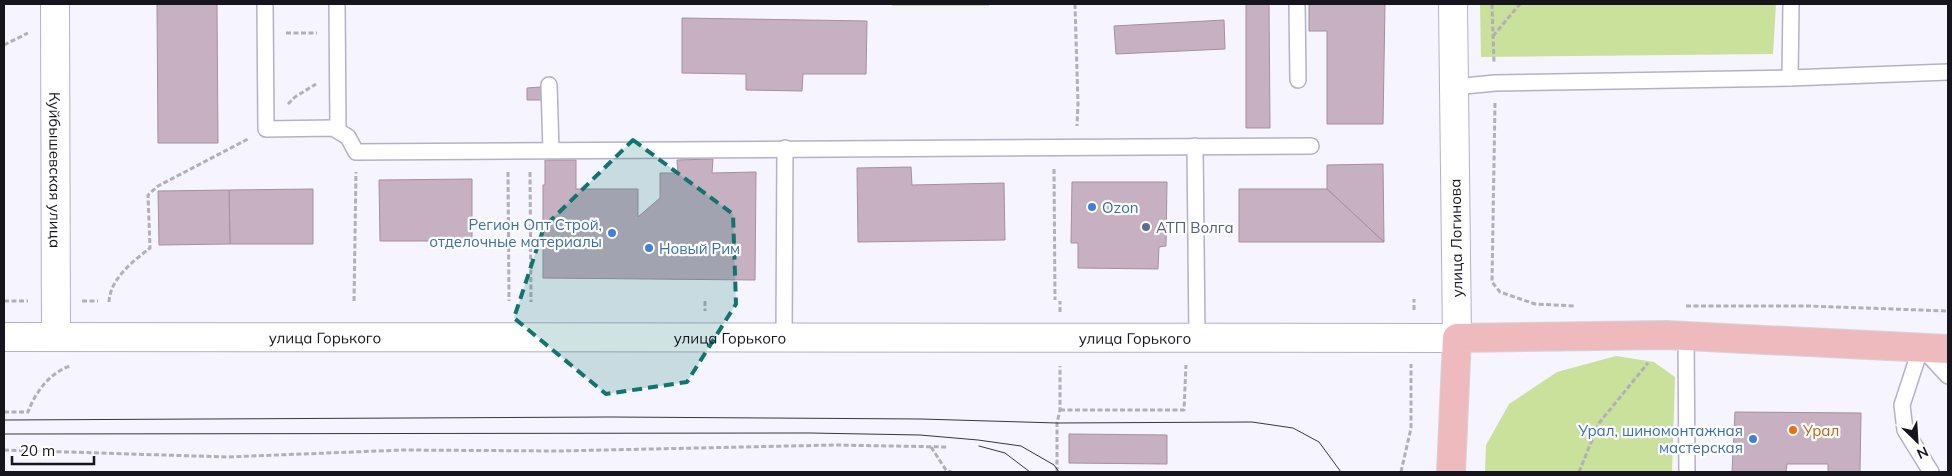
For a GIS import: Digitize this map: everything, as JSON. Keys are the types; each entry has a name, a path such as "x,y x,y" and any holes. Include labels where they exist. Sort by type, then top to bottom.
{"main road":[{"path":"1457,338 1676,335 1948,349"},
{"name":"улица Логинова","path":"1451,472 1457,338"}],"street":[{"name":"Куйбышевская улица","path":"55,4 56,337"},
{"name":"улица Логинова","path":"1453,4 1457,338"},
{"name":"улица Горького","path":"4,337 1457,338"}],"lane":[{"path":"265,4 265,33 272,129 333,128 348,137 356,152 1054,146 1311,146"},
{"path":"337,4 338,130"},
{"path":"1297,4 1298,80"},
{"path":"1790,78 1791,4"},
{"path":"1454,87 1495,83 1790,78 1948,72"},
{"path":"549,85 551,150"},
{"path":"1192,338 1195,146"},
{"path":"784,338 785,148"},
{"path":"1676,335 1687,472"},
{"path":"1931,472 1905,430 1902,405 1922,347 1948,376"}],"path":[{"path":"1075,4 1078,104 1076,147"},
{"path":"1492,4 1495,83 1492,282 1500,292 1535,304 1584,306"},
{"path":"1493,37 1520,4"},
{"path":"4,45 33,30"},
{"path":"265,33 338,33"},
{"path":"109,302 109,293 116,281 133,261 150,248 148,195 158,186 272,129 280,113 295,97 338,71"},
{"path":"1054,146 1055,300"},
{"path":"508,150 509,301"},
{"path":"530,150 531,302"},
{"path":"354,301 356,152"},
{"path":"1401,472 1411,428 1414,299"},
{"path":"1681,306 1808,306 1948,311"},
{"path":"1579,472 1600,423 1642,372 1676,335"},
{"path":"1057,472 1057,423 1060,410 1184,410 1192,338"},
{"path":"4,412 28,412 32,401 49,378 67,367 75,365"},
{"path":"4,450 228,456 402,450 559,451 835,445 947,447"},
{"path":"931,446 946,470 951,472"}],"highlighted area":[{"path":"633,140 733,214 736,304 687,382 606,394 514,318 544,227"}],"green space":[{"path":"892,4 989,4 989,6 892,6"},
{"path":"1480,4 1776,4 1773,54 1481,57"},
{"path":"1616,356 1654,362 1675,377 1672,472 1485,472 1486,445 1509,404 1557,372"}],"building":[{"path":"157,4 217,4 218,143 158,143"},
{"path":"1246,4 1269,4 1270,128 1246,128"},
{"path":"1309,4 1385,4 1383,124 1327,124 1327,31 1309,31"},
{"path":"682,18 867,21 866,74 803,74 802,91 746,90 746,74 682,73"},
{"path":"1224,20 1225,49 1116,54 1114,26"},
{"path":"541,87 542,100 527,100 527,88"},
{"name":"Новый Рим","path":"713,159 712,173 756,172 755,280 543,278 543,185 545,185 545,160 576,160 576,189 638,189 638,217 660,198 660,173 678,173 677,160"},
{"path":"1383,164 1384,242 1327,189 1327,165"},
{"path":"911,167 912,185 1004,183 1005,240 858,242 857,168"},
{"path":"472,179 472,241 380,241 379,180"},
{"path":"1072,182 1167,182 1166,246 1159,247 1158,269 1078,268 1078,243 1071,243"},
{"path":"313,189 313,244 230,244 229,190"},
{"path":"1239,189 1327,189 1384,242 1239,242"},
{"path":"229,190 230,244 159,245 158,191"},
{"path":"1735,412 1861,413 1860,472 1828,472 1828,464 1787,464 1786,472 1732,472"},
{"path":"1069,434 1167,435 1167,464 1069,463"}],"tram line":[{"path":"4,420 611,417 921,419 1057,423 1252,422 1293,428 1319,442 1341,472"},
{"path":"4,434 810,433 920,435 1021,446 1054,465 1059,472"},
{"path":"979,446 1005,453 1030,472"}],"place":[{"name":"Ozon","path":"1092,207"},
{"name":"АТП Волга","path":"1146,227"},
{"name":"Регион Опт Строй, отделочные материалы","path":"612,233"},
{"name":"Новый Рим","path":"649,248"},
{"name":"Урал","path":"1793,430"},
{"name":"Урал, шиномонтажная мастерская","path":"1753,439"}]}
